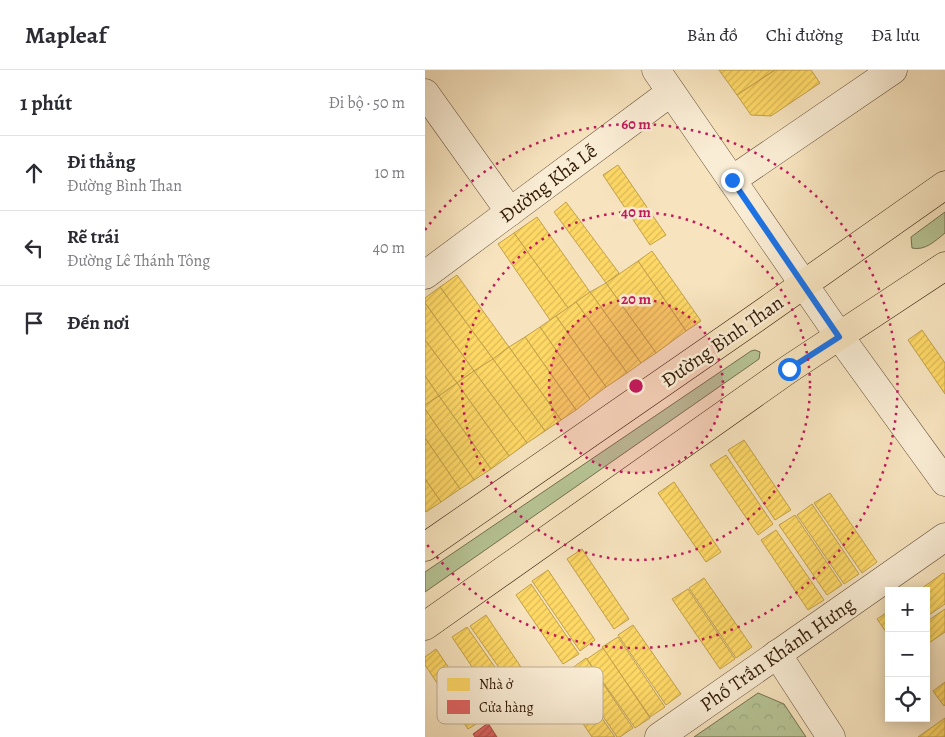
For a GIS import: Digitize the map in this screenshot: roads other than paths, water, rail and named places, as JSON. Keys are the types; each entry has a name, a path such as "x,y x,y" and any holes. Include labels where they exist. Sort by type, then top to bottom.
{"main road":[{"name":"Đường Bình Than","path":"425,547 945,185"},
{"path":"425,626 781,375 945,266"}],"street":[{"path":"732,180 893,70"},
{"path":"664,81 839,337 945,482"},
{"name":"Đường Khả Lễ","path":"425,275 510,212 664,81"},
{"path":"425,93 510,212"},
{"name":"Phố Trần Khánh Hưng","path":"659,737 945,537"},
{"path":"777,654 831,737"}]}
